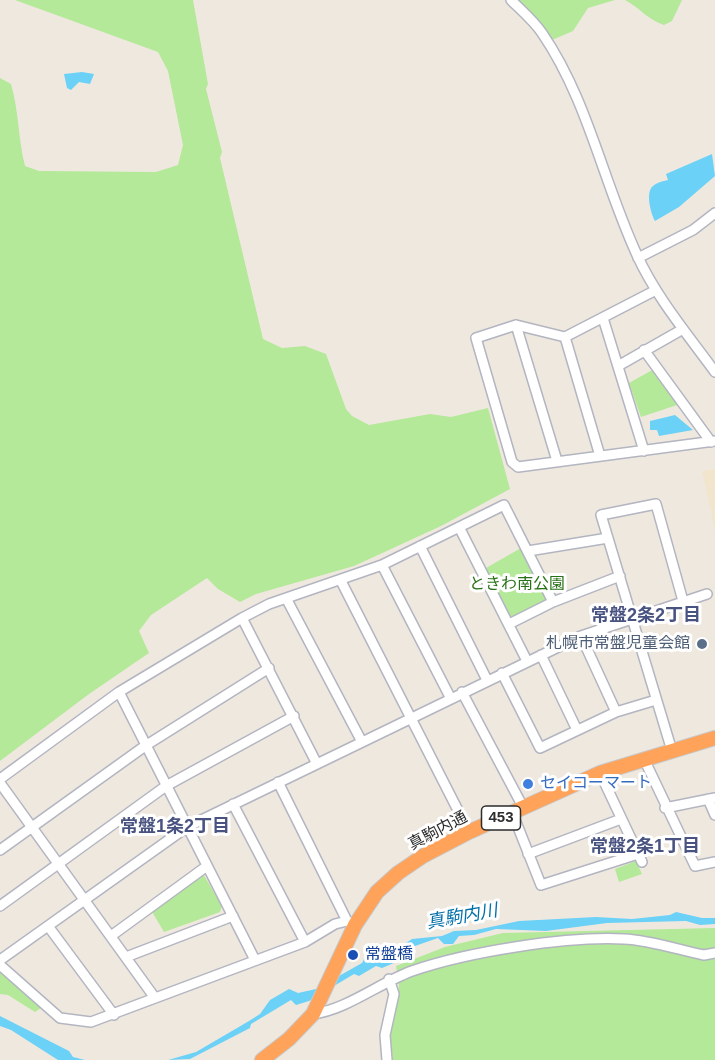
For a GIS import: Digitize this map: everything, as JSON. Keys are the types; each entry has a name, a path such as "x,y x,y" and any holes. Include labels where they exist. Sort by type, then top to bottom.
{"highway":[{"name":"真駒内通","path":"262,1060 289,1039 315,1011 338,966 351,923 377,892 398,873 423,856 469,832 600,773 715,738"}],"street":[{"path":"511,0 541,30 567,75 638,258 656,290 715,372"},
{"path":"638,258 693,231 715,213"},
{"path":"644,350 713,442 518,467 512,462 476,338 516,325 565,337 656,290"},
{"path":"603,318 644,451"},
{"path":"516,325 557,461"},
{"path":"618,366 683,329"},
{"path":"565,337 600,456"},
{"path":"672,751 601,515 656,504 683,602"},
{"path":"155,998 0,781 118,692 242,618 286,598 341,581 381,564 504,505 553,602"},
{"path":"459,527 527,661"},
{"path":"528,551 609,538"},
{"path":"420,546 487,680"},
{"path":"381,564 450,698"},
{"path":"509,624 553,602 620,576"},
{"path":"341,581 469,832"},
{"path":"0,960 187,827 581,636 632,617 707,594"},
{"path":"286,598 362,742"},
{"path":"242,618 317,764"},
{"path":"581,636 616,712"},
{"path":"541,655 577,730"},
{"path":"0,850 145,746 269,669"},
{"path":"502,673 540,748 616,712 656,700"},
{"path":"118,692 255,960"},
{"path":"462,692 518,810 528,854 541,885 640,858 600,773"},
{"path":"0,906 166,786 294,716"},
{"path":"644,759 665,808 695,866 715,862"},
{"path":"0,965 60,1018 81,1023 114,1015 305,942 335,924 351,923 278,782"},
{"path":"665,808 711,799 715,814"},
{"path":"233,804 305,942"},
{"path":"528,854 621,819"},
{"path":"111,936 207,866"},
{"path":"126,957 233,916"},
{"path":"48,926 114,1015"},
{"path":"315,1011 326,1012 389,979 436,963 528,946 626,939 704,955 715,953"},
{"path":"387,1060 385,1035 394,994 389,979"}],"shaded area":[{"path":"715,469 715,532 702,471"}],"green space":[{"path":"15,0 193,0 208,84 206,89 222,152 220,158 263,339 282,348 305,346 326,354 346,409 352,416 369,425 430,414 451,417 488,408 510,489 441,526 354,566 256,594 240,602 218,589 207,578 151,615 139,631 149,653 89,694 0,761 0,78 11,84 25,166 39,171 156,172 178,165 183,145 168,71 158,52"},
{"path":"515,0 615,0 588,8 573,31 552,40 536,32"},
{"path":"625,0 682,0 672,21 664,25"},
{"path":"654,369 680,404 641,417 629,383"},
{"name":"ときわ南公園","path":"521,548 547,601 511,617 486,568"},
{"path":"636,861 642,874 619,882 615,869"},
{"path":"202,872 222,906 220,912 164,932 151,910"},
{"path":"715,928 715,1060 393,1060 390,1035 399,986 396,966 445,947 503,933"},
{"path":"0,970 44,1006 35,1012 8,995 0,994"}],"water":[{"path":"82,72 94,74 90,84 79,82 71,90 67,88 64,74"},
{"path":"712,154 715,176 679,207 655,221 649,198 653,186 668,180 666,174"},
{"path":"675,415 693,430 659,436 657,430 650,430 650,421"},
{"path":"676,912 702,918 715,918 715,924 700,925 686,921 607,923 546,931 496,929 474,935 459,936 453,944 444,944 438,938 415,946 415,954 382,968 376,966 359,976 354,974 309,1001 296,1005 291,1000 251,1024 250,1028 190,1059 168,1060 196,1052 249,1021 260,1014 270,1000 289,989 298,993 316,989 362,963 368,952 386,945 397,952 405,950 406,943 412,939 442,936 454,931 476,930 519,921 596,917 632,919 670,915"},
{"path":"0,1016 69,1051 73,1057 85,1060 58,1060 11,1030 0,1026"}],"place":[{"name":"札幌市常盤児童会館","path":"702,644"},
{"name":"セイコーマート","path":"528,784"},
{"name":"常盤橋","path":"353,955"}],"district":[{"name":"常盤2条2丁目","path":"646,616"},
{"name":"常盤1条2丁目","path":"175,827"},
{"name":"常盤2条1丁目","path":"645,847"}],"water label":[{"name":"真駒内川","path":"462,917"}]}
